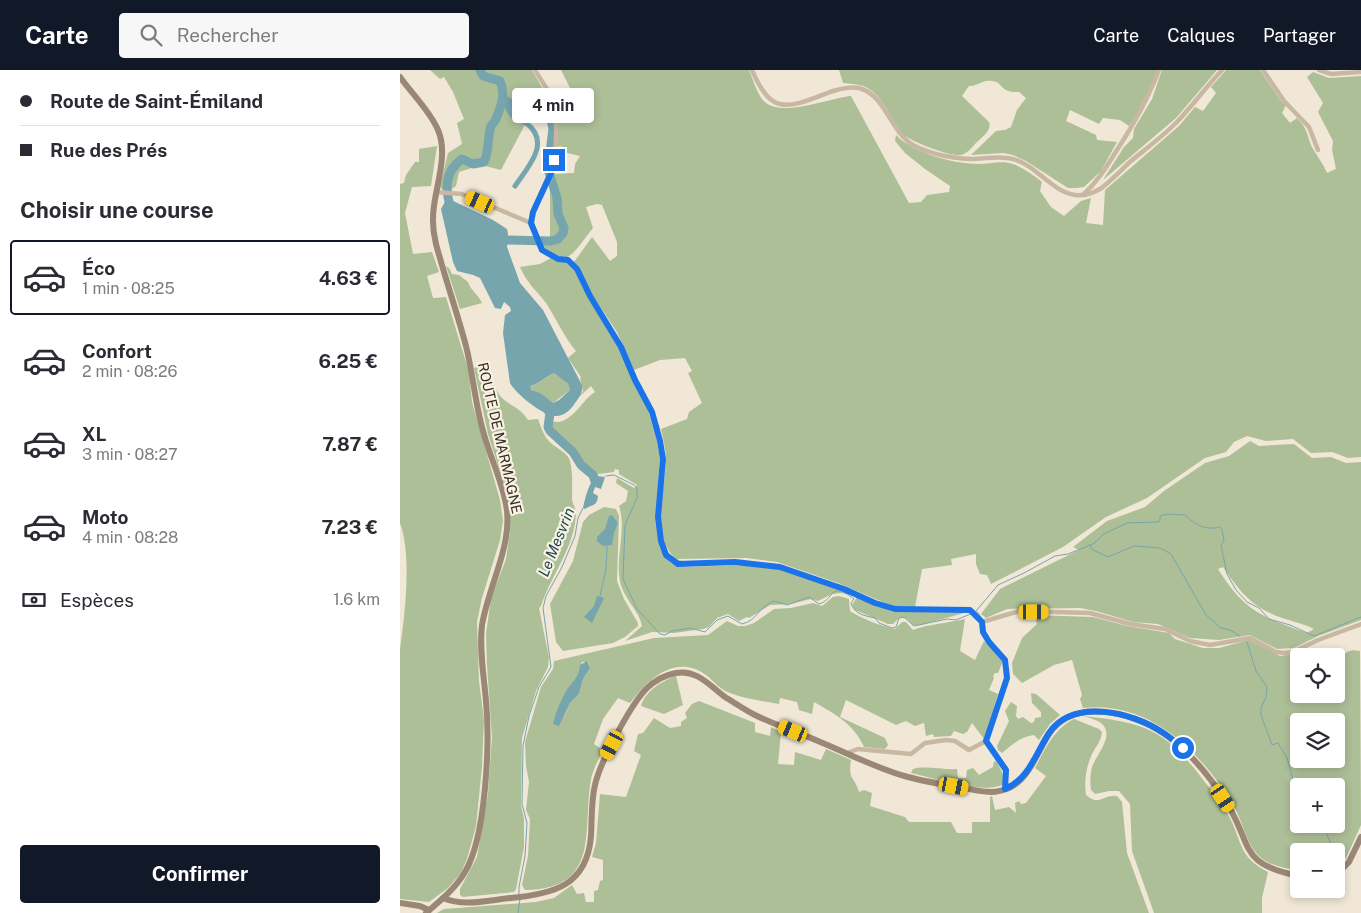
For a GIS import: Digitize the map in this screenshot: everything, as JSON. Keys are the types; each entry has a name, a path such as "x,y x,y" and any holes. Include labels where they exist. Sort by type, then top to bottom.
{"main road":[{"name":"ROUTE DE MARMAGNE","path":"400,77 435,123 439,132 442,147 439,192 433,228 466,346 483,432 501,487 507,520 505,541 489,591 482,626 482,658 488,733 475,851 465,873 443,898 427,912"},
{"path":"443,898 452,902 466,903 534,896 558,889 572,878 583,866 590,848 595,784 599,774 645,690 662,678 679,672 692,674 757,716 906,777 987,793 1005,789 1016,783 1026,773 1049,734 1062,720 1085,712 1132,718 1162,732 1194,760 1229,807 1245,845 1255,858 1270,868 1290,874"},
{"path":"1345,866 1349,862 1361,837"},
{"path":"400,903 420,906 427,912"}],"street":[{"path":"535,70 554,107 555,138 552,171 533,212 531,223 539,245 548,254 558,259 568,260 577,269 590,296 621,347 635,380 652,412 663,459 658,529 664,549 670,559 684,564 735,562 780,567 895,609 955,608 972,611 977,614 982,622 986,637 1005,660 1008,670 1007,678 986,741 969,750 955,741 946,740 925,743 911,754 858,749 847,753"},
{"path":"752,70 763,94 772,102 788,105 841,89 858,88 873,96 904,139 913,144 941,155 972,159 1001,157 1013,159 1028,166 1061,189 1075,195 1083,195 1100,189 1176,123 1222,70"},
{"path":"1083,195 1102,176 1149,98 1159,70"},
{"path":"1263,70 1284,100 1309,127 1318,150"},
{"path":"1319,70 1330,74 1337,72 1361,72"},
{"path":"439,192 462,194 531,223"},
{"path":"982,622 1018,611 1090,613 1130,624 1165,629 1190,641 1210,645 1250,638 1276,652 1284,653 1293,652 1318,640 1361,624"},
{"path":"986,741 1006,770 1005,789"}],"green space":[{"path":"430,70 532,70 548,98 552,120 543,111 530,115 501,170 481,165 459,172 456,186 450,190 441,189 440,186 448,153 462,144 457,123 464,119 453,92 444,77 440,79"},
{"path":"561,70 749,70 762,99 769,105 779,108 804,106 851,96 909,203 921,202 927,195 949,192 950,186 905,153 895,141 896,135 923,152 946,160 978,164 1004,162 1013,164 1042,182 1040,191 1051,207 1064,216 1081,201 1091,198 1086,223 1103,225 1105,190 1179,126 1195,107 1203,111 1216,93 1211,87 1226,70 1260,70 1281,101 1286,105 1282,113 1290,123 1297,118 1304,126 1313,149 1327,173 1336,169 1332,150 1333,141 1318,112 1323,103 1307,77 1313,72 1329,78 1361,76 1361,457 1348,458 1332,452 1311,453 1293,439 1266,441 1247,436 1234,442 1226,452 1205,458 1147,498 1106,517 1063,547 991,584 987,575 980,574 976,564 976,554 951,559 952,565 922,569 915,607 892,606 838,583 777,562 746,558 676,559 668,549 663,537 661,524 666,456 661,429 687,419 689,412 702,403 688,373 692,371 685,358 660,360 634,370 617,332 591,293 574,262 592,237 610,261 617,256 617,242 602,205 597,204 586,207 593,228 579,247 569,256 565,258 556,257 544,249 539,242 550,238 550,180 552,174 574,173 575,164 580,156 563,152 563,147 557,146 558,116 580,108"},
{"path":"839,70 1157,70 1146,98 1129,126 1120,120 1103,118 1099,124 1070,110 1066,121 1096,135 1097,140 1117,142 1101,171 1084,187 1068,188 1026,161 1013,155 1003,153 971,155 996,131 1011,127 1017,110 1026,98 1019,92 1008,91 992,81 969,86 962,96 990,125 986,134 967,152 956,155 932,148 904,135 875,93 857,84 843,83"},
{"path":"1162,70 1217,70 1176,118 1103,180 1124,147 1133,138 1134,129 1152,99"},
{"path":"437,146 431,186 412,187 405,213 413,254 432,252 439,272 427,276 433,298 446,297 469,372 472,402 500,500 503,521 500,540 482,598 477,622 479,681 484,720 482,767 476,826 461,873 448,888 429,902 400,899 400,649 407,568 404,536 400,523 400,184 404,183 406,175 415,162 419,162 419,149"},
{"path":"551,258 568,262 575,270 588,298 618,347 647,407 660,458 655,521 661,550 665,557 671,563 685,567 747,565 782,569 852,595 832,594 818,601 811,599 791,604 770,605 749,618 747,617 739,621 728,614 717,618 709,627 703,629 674,633 652,632 625,641 642,626 638,615 624,593 620,581 619,562 622,525 619,506 626,501 628,491 616,483 617,478 634,488 637,485 619,474 619,470 615,469 614,472 598,474 585,470 572,450 555,432 547,429 547,421 558,422 569,417 595,392 591,386 579,397 583,391 581,377 568,358 576,351 520,267 540,264"},
{"path":"446,266 452,274 459,275 468,282 482,303 460,309"},
{"path":"474,368 481,368 483,381 490,381 501,397 521,412 528,420 538,419 543,433 548,440 569,458 572,475 572,501 576,513 572,538 539,608 549,658 548,667 536,691 522,738 521,805 524,819 524,847 516,889 514,892 463,897 460,895 460,889 477,857 488,794 492,737 486,634 491,598 506,559 510,532 510,511 505,487 488,434"},
{"path":"554,373 568,384 570,390 553,403 530,389 530,386"},
{"path":"1250,441 1259,446 1294,444 1312,458 1331,457 1346,463 1361,462 1361,620 1318,636 1294,648 1277,649 1250,635 1219,640 1190,638 1158,624 1133,622 1080,608 1007,609 986,618 981,614 1000,589 1079,550 1073,547 1107,521 1145,507 1164,491 1205,463 1229,456","holes":["1223,567 1238,587 1262,609 1314,629 1307,633 1277,622 1255,611 1237,595 1218,569"]},
{"path":"604,507 616,509 619,516 617,581 638,626 625,637 613,643 563,651 556,642 550,604 573,561 583,522 589,515"},
{"path":"839,596 849,599 850,611 872,622 895,629 902,622 906,622 913,630 965,619 960,651 975,660 984,641 1003,661 998,673 995,673 993,676 994,678 989,690 998,694 984,739 972,723 967,732 963,734 954,731 951,736 934,737 933,734 926,736 924,723 915,726 906,721 896,725 846,700 840,717 885,738 888,745 885,749 864,747 849,726 836,715 814,702 812,714 799,710 797,702 780,698 779,704 754,700 723,690 706,675 695,669 674,668 664,672 645,685 630,703 618,698 603,719 594,744 603,750 591,779 586,836 583,853 577,868 567,879 550,887 525,890 522,885 528,856 530,819 526,810 529,782 525,742 541,687 553,669 554,661 654,638 708,635 727,621 738,626 745,626 754,623 774,609 791,608 813,603 822,606 833,597","holes":["582,662 588,662 590,668 583,679 579,694 570,703 563,719"]},
{"path":"857,597 881,607 905,612 950,609 964,613 921,625 913,625 907,619 900,617 893,624 888,624 855,610 852,605"},
{"path":"1034,615 1093,617 1127,626 1169,633 1175,639 1203,648 1219,648 1249,640 1280,656 1290,655 1290,703 1345,703 1345,653 1354,650 1360,651 1361,825 1346,858 1345,843 1290,843 1290,869 1268,863 1260,857 1251,845 1236,810 1219,784 1188,748 1170,733 1151,721 1130,712 1107,708 1083,708 1080,699 1082,695 1072,660 1054,665 1022,683 1013,674 1012,663 1022,638 1037,624"},
{"path":"676,676 683,705 664,714 641,706 650,691"},
{"path":"1031,693 1036,694 1060,715 1050,724 1039,740 1034,735 1025,737 1002,753 998,750 997,746 1009,721 1005,711 1011,702 1017,706 1016,716 1018,719 1023,717 1031,723 1034,722 1035,718 1041,717 1041,712 1032,703"},
{"path":"699,701 755,723 755,732 770,736 771,727 781,732 778,764 794,765 795,752 821,760 826,749 851,760 851,775 859,792 864,790 872,793 870,806 905,817 909,822 951,822 957,833 972,833 972,822 990,822 990,797 992,796 995,810 1009,807 1016,813 1015,803 1019,801 1021,804 1026,803 1046,776 1035,768 1042,754 1051,740 1067,723 1074,719 1099,729 1102,732 1101,739 1090,759 1085,779 1086,795 1095,800 1117,796 1122,802 1127,853 1149,913 437,913 444,909 536,902 554,898 572,885 577,894 584,893 586,902 594,902 594,891 598,890 600,881 603,880 603,860 592,857 596,843 600,794 626,797 641,755 634,751 638,734 643,733 654,718 670,728 681,726 681,722 687,718 685,713 692,704"},
{"path":"1084,716 1137,725 1151,731 1163,738 1188,761 1227,812 1243,850 1252,861 1268,872 1262,898 1262,913 1154,913 1132,851 1130,804 1119,791 1095,794 1091,790 1092,767 1106,740 1106,734 1102,724"},
{"path":"994,761 997,762 1001,770 1003,785 981,788 969,787 911,773 913,769 918,768 957,769 958,778 966,778 967,770 973,768 979,775 993,767"}],"water":[{"path":"447,198 493,220 507,229 507,247 520,283 543,310 582,385 580,397 566,413 557,416 545,413 524,399 513,388 510,383 503,333 505,315 511,311 510,307 504,302 501,309 495,308 480,278 457,271 453,262 441,209","holes":["554,373 568,384 570,390 553,403 540,393 531,390 530,386"]},
{"path":"597,476 605,477 601,489 595,487 593,493 598,496 597,500 595,504 585,509 583,508 588,491 594,478"},
{"path":"612,515 618,523 612,545 603,546 597,541 597,537 605,529 609,516"},
{"path":"597,596 604,598 592,623 584,617 594,606"},
{"path":"587,661 590,668 583,679 579,694 570,703 559,726 555,725 553,723 563,696 576,677 580,665"}],"waterway":[{"name":"Le Mesvrin","path":"451,209 447,188 449,176 456,164 462,159 473,164 484,162 491,126 500,110 503,91 500,81 483,76 480,70"},
{"path":"503,99 513,117 526,123 534,130 537,138 537,146 531,163 515,186"},
{"name":"Le Mesvrin","path":"503,99 523,111 542,110 550,117 553,128 548,169 557,198 558,214 564,228 563,233 558,239 551,241 504,240"},
{"name":"Le Mesvrin","path":"544,405 550,413 548,427 550,431 573,452 581,465 593,475 595,481"},
{"path":"606,476 614,475 637,488 637,498 625,525 623,579 637,609 660,634 665,635 672,631 691,628 705,632 717,620 728,616 742,624 751,620 764,607 774,601 787,605 809,597 819,604 836,591 841,591 854,599 851,603 857,612 875,618 879,623 892,628 896,627 899,618 904,617 914,626 947,619 956,620 973,613"},
{"name":"Le Mesvrin","path":"519,895 525,856 527,823 522,804 523,746 529,716 539,687 551,667 543,608 546,596 562,567 575,536 578,518 583,508"},
{"path":"976,611 998,585 1055,556 1068,554 1093,544 1104,534 1127,523 1157,522 1160,521 1160,516 1167,514 1185,515 1200,526 1209,528 1219,527 1222,529 1224,541 1221,545 1227,574 1236,590 1247,602 1259,608 1269,619 1290,625 1314,636 1361,617"},
{"path":"1090,545 1093,550 1108,557 1134,546 1160,548 1171,554 1206,615 1221,628 1230,630 1240,636"},
{"path":"600,596 606,569 607,546"},
{"path":"1247,642 1256,671 1267,687 1261,715 1272,745 1278,743 1287,758 1292,778"},
{"path":"1326,833 1330,843"},
{"name":"Le Mesvrin","path":"518,913 520,899"}],"route":[{"path":"554,160 552,171 533,212 531,223 542,250 558,259 568,260 577,269 590,296 621,347 635,380 652,412 663,459 658,529 666,555 670,559 678,564 735,562 780,567 796,571 875,603 895,609 955,608 970,610 977,614 982,622 983,632 1005,660 1008,670 986,741 1006,770 1005,789 1011,787 1026,773 1055,726 1068,717 1085,712 1132,718 1162,732 1183,748"}]}
